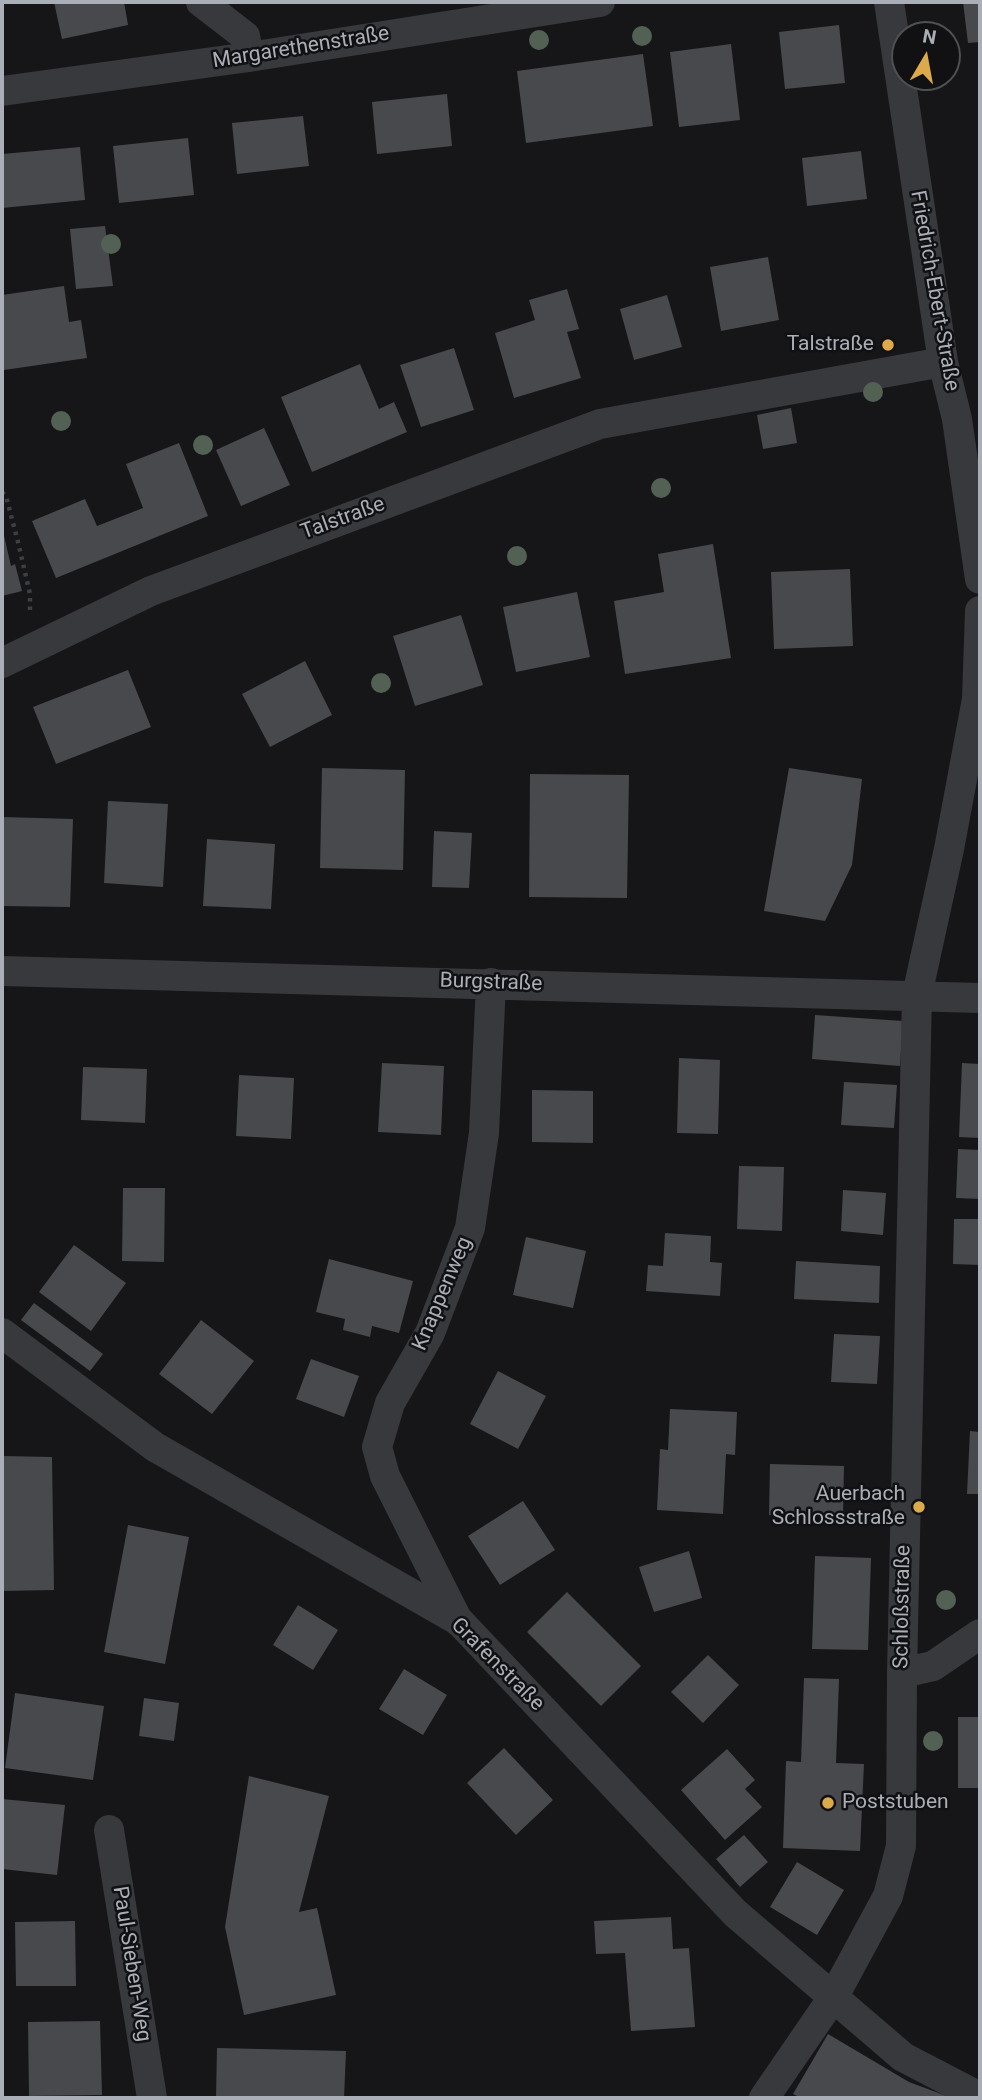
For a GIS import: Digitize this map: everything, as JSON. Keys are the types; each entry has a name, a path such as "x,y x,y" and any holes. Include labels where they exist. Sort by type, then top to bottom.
{"street":[{"path":"201,2 245,36 249,57"},
{"name":"Margarethenstraße","path":"2,91 249,57 600,2"},
{"name":"Friedrich-Ebert-Straße","path":"889,2 943,362 969,418 980,579"},
{"name":"Talstraße","path":"2,663 151,591 600,424 943,362"},
{"path":"917,995 949,849 976,699 980,611"},
{"name":"Burgstraße","path":"2,971 980,998"},
{"name":"Knappenweg","path":"459,1621 384,1475 377,1447 390,1404 430,1333 470,1228 484,1133 491,983"},
{"name":"Schloßstraße","path":"764,2098 834,1996 888,1896 901,1846 902,1673 917,995"},
{"name":"Grafenstraße","path":"2,1333 155,1447 459,1621 735,1913 903,2057 980,2097"},
{"path":"902,1673 933,1666 980,1634"},
{"name":"Paul-Sieben-Weg","path":"109,1830 152,2098"}],"path":[{"path":"2,492 6,496 30,594 32,649"}],"building":[{"path":"54,2 124,2 128,25 62,39"},
{"path":"963,2 980,2 980,42 968,43"},
{"path":"839,25 845,83 785,89 779,32"},
{"path":"731,44 740,120 679,127 670,52"},
{"path":"643,54 653,126 526,143 517,71"},
{"path":"447,94 452,146 377,154 372,102"},
{"path":"303,116 309,166 237,174 232,123"},
{"path":"188,138 194,195 119,203 113,146"},
{"path":"80,147 85,200 2,208 2,154"},
{"path":"861,151 867,199 807,206 802,158"},
{"path":"105,226 113,286 76,289 70,229"},
{"path":"768,257 779,320 721,331 710,267"},
{"path":"64,286 69,322 81,320 87,358 4,370 2,295"},
{"path":"567,289 579,329 567,332 581,378 514,398 495,333 535,320 529,300"},
{"path":"667,295 682,347 634,360 620,309"},
{"path":"454,348 474,410 421,427 400,365"},
{"path":"360,364 379,409 394,402 407,432 312,472 281,397"},
{"path":"791,408 797,443 763,449 757,415"},
{"path":"264,428 290,485 241,506 216,450"},
{"path":"179,443 208,516 56,578 32,521 85,499 97,526 143,508 126,464"},
{"path":"2,527 11,566 15,564 22,591 2,596"},
{"path":"713,544 731,658 625,674 614,601 664,592 658,554"},
{"path":"850,569 853,646 774,649 771,572"},
{"path":"577,592 590,657 516,672 503,607"},
{"path":"461,615 483,685 415,706 393,636"},
{"path":"305,661 332,715 270,747 242,694"},
{"path":"128,670 151,727 56,764 33,707"},
{"path":"322,768 405,770 403,870 320,868"},
{"path":"789,768 862,779 852,865 825,921 764,911"},
{"path":"530,774 629,775 627,898 529,897"},
{"path":"108,801 168,804 163,887 104,883"},
{"path":"2,817 73,819 70,907 2,906"},
{"path":"434,831 472,833 469,888 432,887"},
{"path":"207,839 275,844 271,909 203,906"},
{"path":"815,1015 903,1021 900,1066 812,1059"},
{"path":"679,1058 720,1060 718,1134 677,1133"},
{"path":"382,1063 444,1066 441,1135 378,1132"},
{"path":"962,1063 980,1064 980,1138 959,1137"},
{"path":"83,1067 147,1069 145,1123 81,1120"},
{"path":"239,1075 294,1078 291,1139 236,1136"},
{"path":"844,1082 897,1085 894,1128 841,1125"},
{"path":"532,1090 593,1091 593,1143 532,1142"},
{"path":"958,1149 980,1150 980,1199 956,1198"},
{"path":"739,1166 784,1167 782,1231 737,1229"},
{"path":"123,1188 165,1188 164,1262 122,1261"},
{"path":"843,1190 886,1193 883,1235 841,1231"},
{"path":"954,1219 980,1219 980,1265 953,1264"},
{"path":"665,1233 711,1236 710,1262 722,1263 720,1296 646,1291 648,1265 663,1266"},
{"path":"526,1237 586,1251 573,1308 513,1295"},
{"path":"74,1245 126,1283 91,1331 39,1292"},
{"path":"329,1259 413,1281 399,1333 372,1326 370,1337 343,1330 345,1319 316,1312"},
{"path":"796,1261 880,1266 879,1303 794,1299"},
{"path":"34,1303 103,1354 90,1371 21,1320"},
{"path":"201,1320 254,1361 212,1414 159,1374"},
{"path":"834,1334 880,1336 877,1384 831,1382"},
{"path":"311,1359 359,1376 344,1417 296,1399"},
{"path":"498,1371 546,1396 518,1449 470,1424"},
{"path":"670,1409 737,1412 735,1455 726,1454 723,1514 657,1510 660,1449 668,1450"},
{"path":"970,1431 980,1432 980,1494 967,1494"},
{"path":"2,1456 52,1457 54,1590 2,1591"},
{"path":"770,1464 844,1466 843,1517 769,1515"},
{"path":"523,1501 555,1550 500,1585 468,1536"},
{"path":"128,1525 189,1537 165,1664 104,1652"},
{"path":"689,1551 702,1598 654,1612 639,1567"},
{"path":"815,1556 871,1558 868,1650 812,1649"},
{"path":"567,1592 641,1666 601,1706 527,1632"},
{"path":"298,1605 338,1630 313,1670 273,1645"},
{"path":"708,1655 739,1685 703,1723 671,1692"},
{"path":"404,1669 447,1695 423,1735 379,1709"},
{"path":"804,1678 839,1679 836,1763 864,1764 860,1851 783,1848 786,1761 801,1762"},
{"path":"15,1693 104,1706 93,1780 5,1768"},
{"path":"144,1698 179,1703 174,1741 139,1736"},
{"path":"958,1717 980,1717 980,1788 958,1788"},
{"path":"504,1748 553,1800 516,1835 467,1783"},
{"path":"727,1749 755,1780 745,1789 762,1807 725,1840 681,1790"},
{"path":"249,1776 329,1796 299,1912 317,1908 336,1995 244,2015 225,1927"},
{"path":"2,1799 65,1805 57,1875 2,1869"},
{"path":"744,1835 768,1862 740,1887 716,1859"},
{"path":"797,1862 844,1890 817,1935 770,1907"},
{"path":"671,1917 673,1949 689,1948 695,2027 631,2031 625,1953 596,1954 594,1921"},
{"path":"75,1921 76,1986 16,1986 15,1922"},
{"path":"100,2021 102,2095 29,2096 28,2022"},
{"path":"828,2034 909,2082 952,2098 801,2098 793,2094"},
{"path":"217,2048 346,2051 344,2098 216,2098"}],"place":[{"name":"Talstraße","path":"888,345"},
{"name":"Auerbach Schlossstraße","path":"919,1507"},
{"name":"Poststuben","path":"828,1803"}]}
